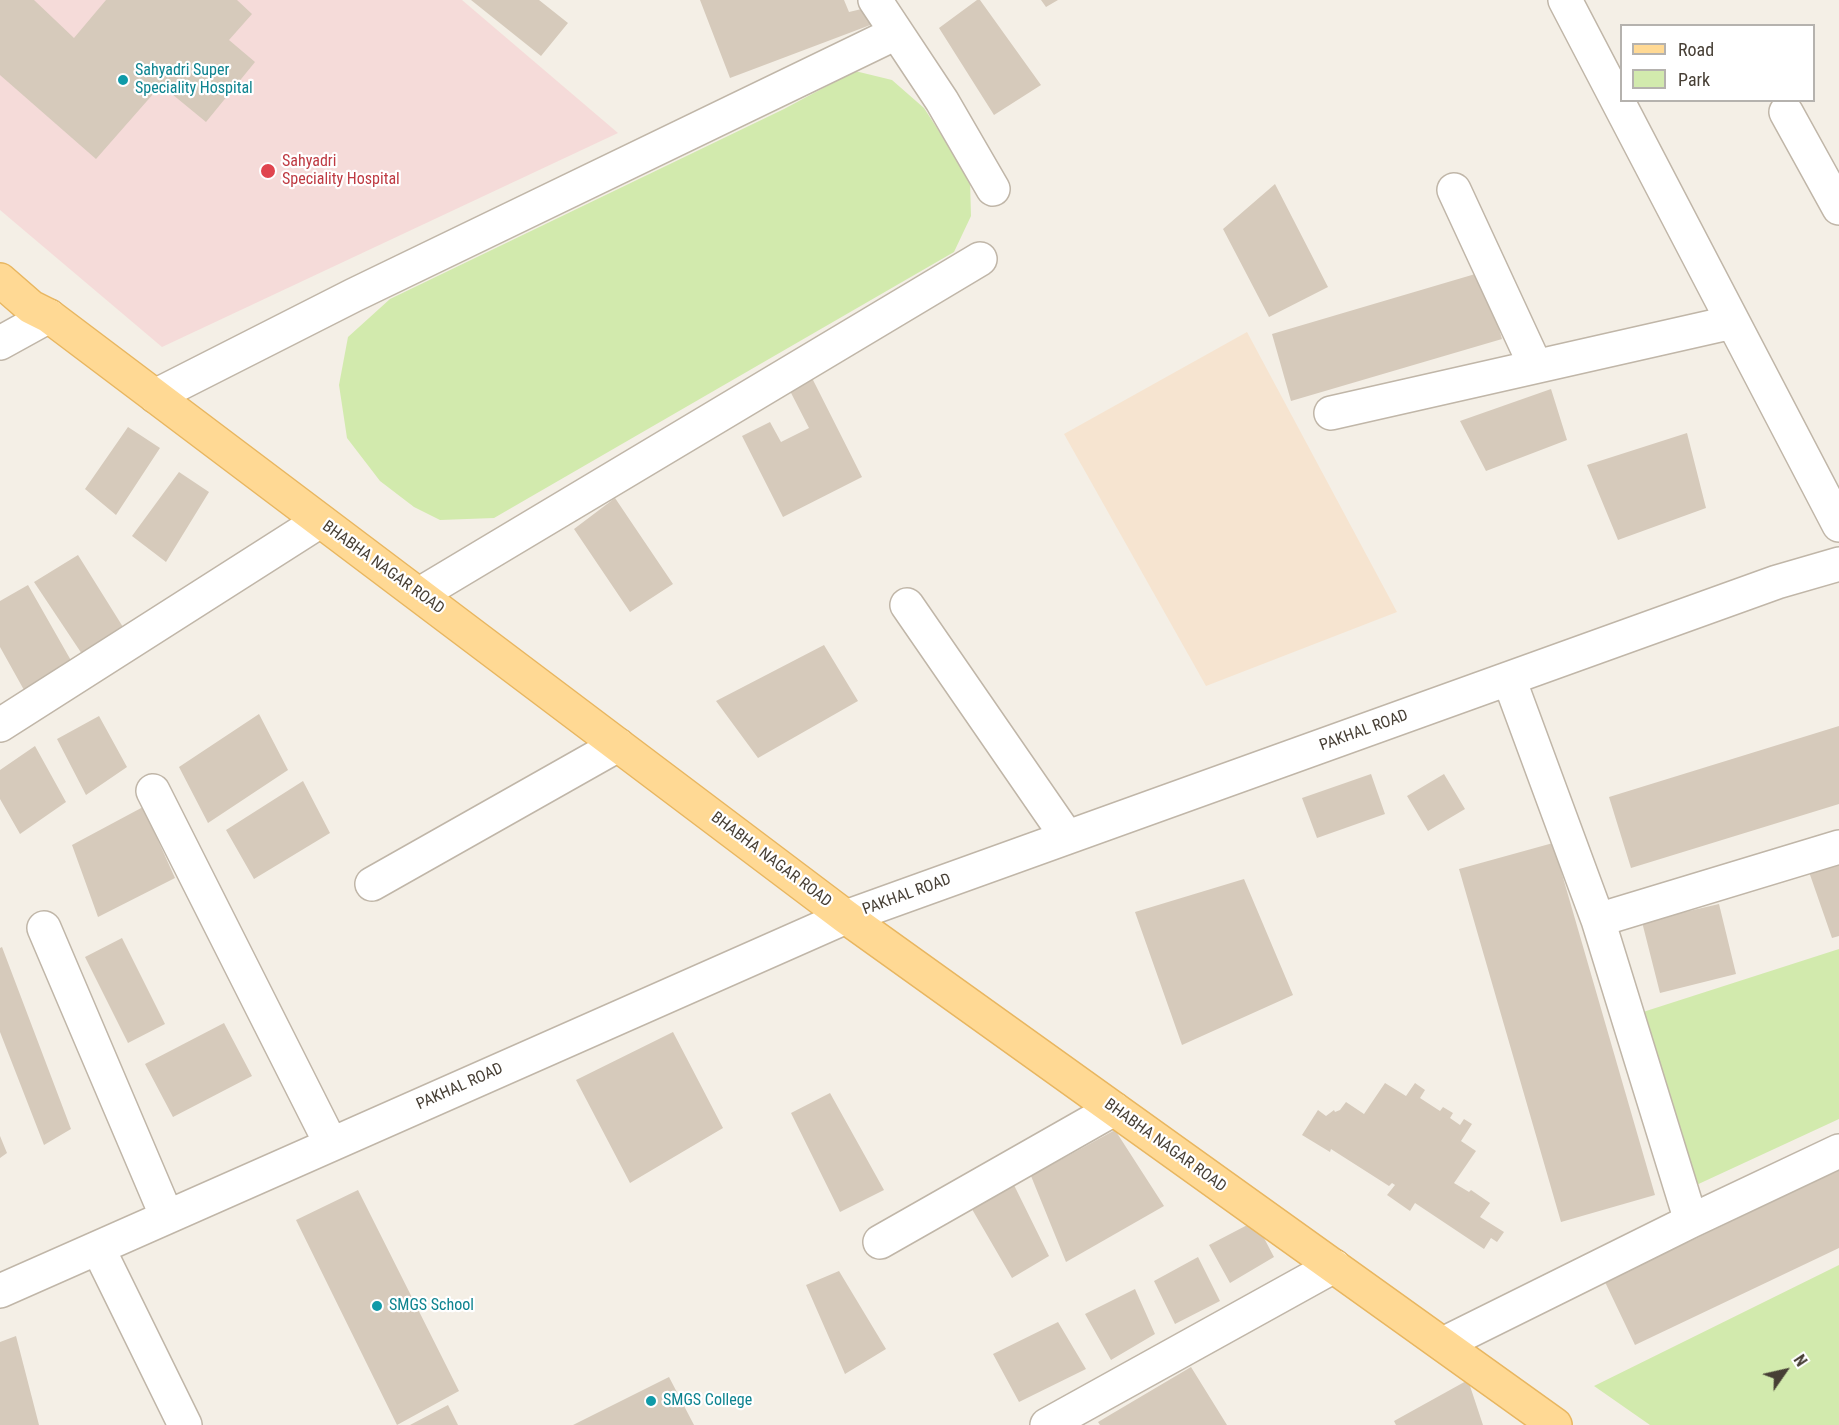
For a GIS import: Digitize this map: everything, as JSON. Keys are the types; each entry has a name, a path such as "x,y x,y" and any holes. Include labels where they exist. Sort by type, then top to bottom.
{"main road":[{"name":"BHABHA NAGAR ROAD","path":"0,280 31,307 49,316 846,917 1555,1425"}],"street":[{"path":"875,0 942,101 993,189"},
{"path":"1565,0 1839,525"},
{"path":"155,396 354,295 896,33"},
{"path":"1786,112 1839,208"},
{"path":"1454,190 1535,365"},
{"path":"420,594 980,259"},
{"path":"0,343 49,316"},
{"path":"1331,412 1733,322"},
{"path":"5,711 320,521"},
{"name":"PAKHAL ROAD","path":"0,1292 167,1216 846,917 1777,582 1839,564"},
{"path":"907,605 1067,837"},
{"path":"1509,678 1598,920 1691,1221"},
{"path":"372,884 618,745"},
{"path":"153,791 331,1144"},
{"path":"1598,920 1839,847"},
{"path":"44,928 167,1216"},
{"path":"880,1242 1114,1109"},
{"path":"1443,1344 1691,1221 1839,1151"},
{"path":"98,1248 185,1425"},
{"path":"1047,1425 1334,1266"}],"shaded area":[{"name":"Sahyadri Speciality Hospital","path":"0,0 462,0 618,133 162,347 0,210"},
{"path":"1247,332 1397,612 1206,686 1064,434"}],"green space":[{"path":"855,71 892,80 924,108 970,179 971,216 954,252 494,518 440,520 414,507 380,481 347,438 339,385 348,337 390,299 784,109"},
{"path":"1839,949 1839,1119 1692,1187 1643,1012"},
{"path":"1839,1265 1839,1425 1650,1425 1594,1386"}],"building":[{"name":"Sahyadri Super Speciality Hospital","path":"0,0 34,0 74,38 106,0 237,0 252,14 229,40 255,62 206,122 161,85 96,159 0,75"},
{"path":"471,0 539,0 568,23 541,56"},
{"path":"700,0 844,0 849,12 870,7 873,24 730,78"},
{"path":"980,0 1041,85 994,115 939,28"},
{"path":"1041,0 1058,0 1046,7"},
{"path":"1275,184 1328,287 1269,317 1223,229"},
{"path":"1482,272 1502,339 1291,401 1272,334"},
{"path":"812,378 862,477 783,517 742,436 770,422 781,442 809,428 789,389"},
{"path":"1551,389 1567,440 1486,471 1460,421"},
{"path":"128,427 160,448 116,515 85,489"},
{"path":"1687,433 1706,508 1618,540 1587,465"},
{"path":"179,472 209,492 166,562 132,536"},
{"path":"615,498 673,584 630,612 574,529"},
{"path":"78,555 123,627 82,654 34,582"},
{"path":"28,585 73,664 24,690 0,647 0,601"},
{"path":"824,645 858,701 758,758 716,701"},
{"path":"259,714 288,770 208,823 179,767"},
{"path":"99,716 127,767 86,795 57,739"},
{"path":"1839,726 1839,804 1631,868 1609,797"},
{"path":"35,746 66,802 20,834 0,799 0,770"},
{"path":"1371,774 1385,814 1317,838 1302,798"},
{"path":"1444,774 1465,809 1428,831 1407,796"},
{"path":"303,781 330,833 254,879 226,830"},
{"path":"143,807 175,878 98,917 72,845"},
{"path":"1553,843 1655,1195 1561,1222 1459,869"},
{"path":"1839,858 1839,936 1832,938 1808,869"},
{"path":"1244,879 1293,995 1182,1045 1135,912"},
{"path":"1719,904 1736,974 1660,993 1642,922"},
{"path":"122,938 165,1024 128,1043 85,957"},
{"path":"2,947 71,1129 44,1145 0,1032 0,948"},
{"path":"224,1023 252,1076 173,1117 145,1064"},
{"path":"673,1032 723,1128 630,1183 576,1080"},
{"path":"1385,1083 1406,1096 1415,1083 1425,1090 1420,1098 1440,1111 1443,1107 1453,1113 1450,1118 1460,1125 1464,1119 1472,1124 1461,1141 1476,1151 1454,1183 1469,1192 1471,1190 1490,1203 1480,1217 1504,1232 1497,1242 1491,1238 1484,1249 1415,1203 1410,1211 1387,1195 1395,1185 1392,1183 1389,1186 1331,1149 1330,1152 1302,1135 1318,1110 1326,1116 1334,1110 1335,1112 1340,1110 1346,1102 1364,1114"},
{"path":"830,1093 884,1190 840,1212 791,1113"},
{"path":"1115,1130 1164,1206 1066,1262 1031,1176"},
{"path":"0,1136 7,1153 0,1158"},
{"path":"1839,1170 1839,1248 1635,1345 1605,1282"},
{"path":"1012,1181 1049,1256 1012,1278 969,1204"},
{"name":"SMGS School","path":"358,1190 459,1391 397,1425 296,1220"},
{"path":"1255,1221 1274,1257 1230,1283 1209,1245"},
{"path":"1198,1257 1220,1301 1175,1324 1154,1281"},
{"path":"839,1271 886,1349 845,1374 806,1285"},
{"path":"1135,1289 1155,1334 1111,1360 1085,1314"},
{"path":"1058,1322 1086,1369 1019,1402 993,1354"},
{"path":"16,1336 39,1425 0,1425 0,1342"},
{"path":"1191,1367 1227,1425 1100,1425 1098,1422"},
{"name":"SMGS College","path":"669,1377 694,1425 573,1425"},
{"path":"1468,1380 1483,1425 1396,1425 1394,1421"},
{"path":"448,1405 458,1425 410,1425"}],"place":[{"name":"Sahyadri Super Speciality Hospital","path":"123,80"},
{"name":"Sahyadri Speciality Hospital","path":"268,171"},
{"name":"SMGS School","path":"377,1306"},
{"name":"SMGS College","path":"651,1401"}]}
